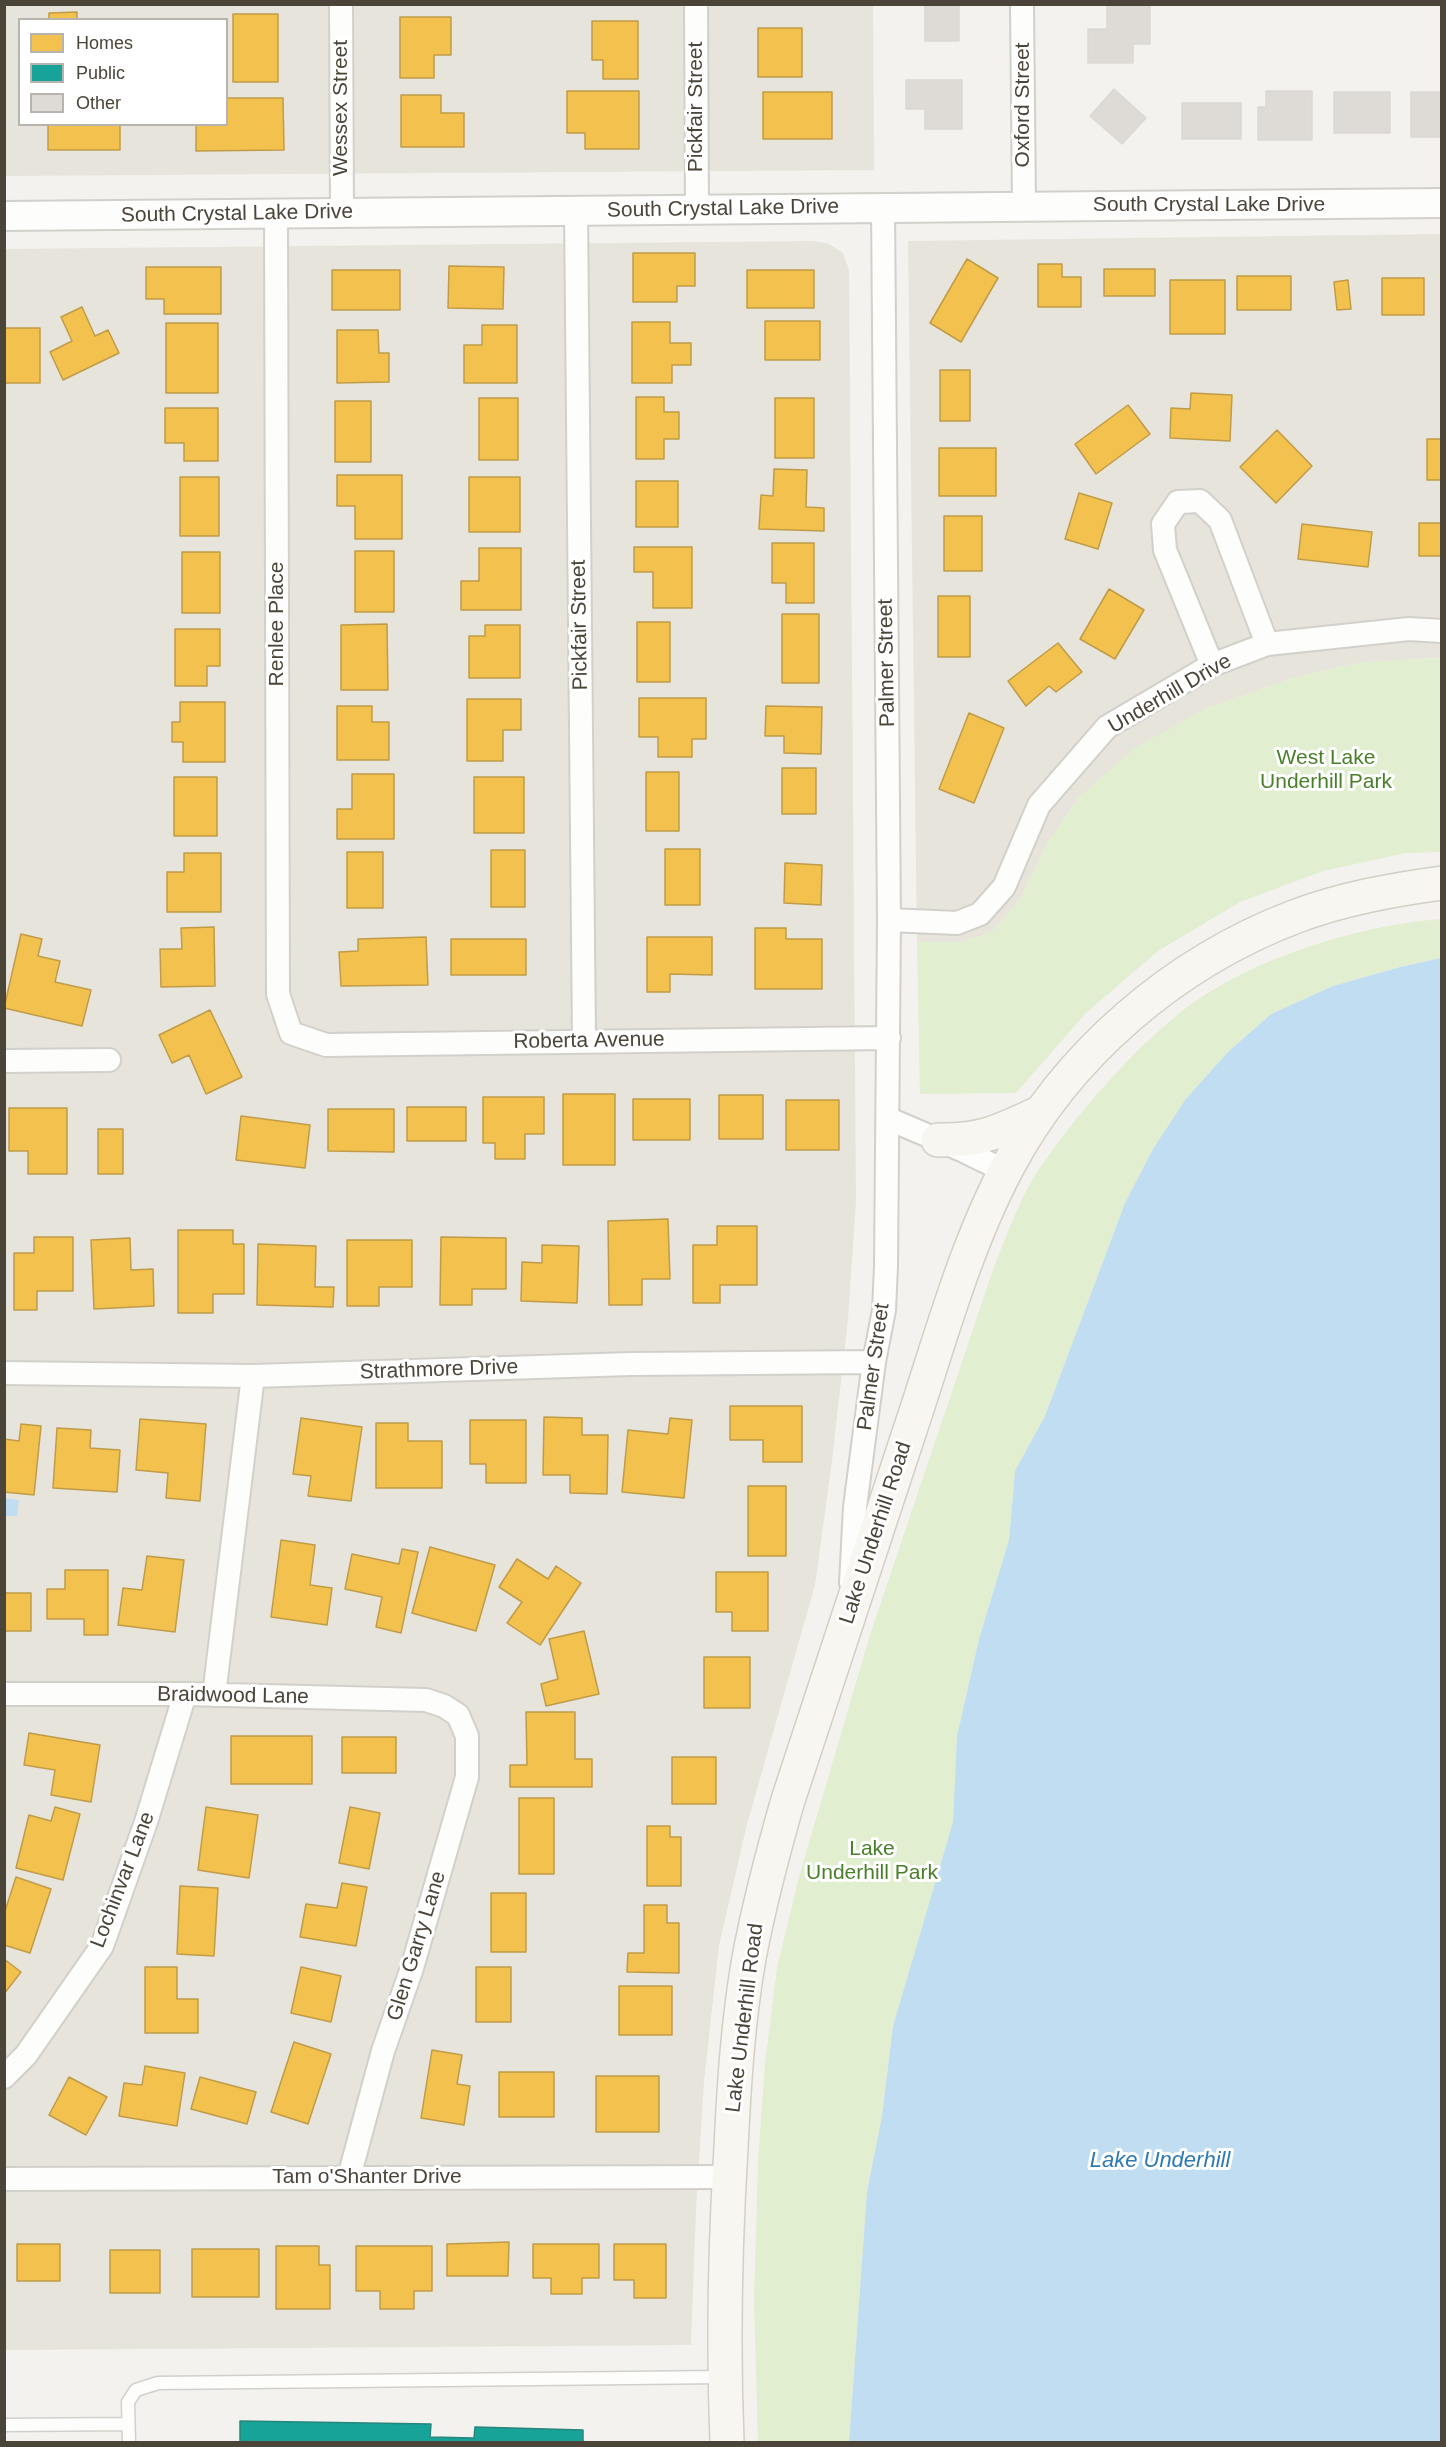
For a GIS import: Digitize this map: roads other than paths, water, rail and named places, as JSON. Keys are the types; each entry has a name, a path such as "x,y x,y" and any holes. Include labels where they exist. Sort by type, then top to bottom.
{"main road":[{"name":"Lake Underhill Road","path":"727,2442 724,2378 729,2177 743,1996 758,1914 788,1800 969,1257 1005,1172 1039,1113 1065,1081 1128,1017 1191,969 1292,917 1365,896 1442,883"},
{"path":"938,1140 965,1140 994,1134 1039,1113"}],"street":[{"name":"Wessex Street","path":"340,4 342,212"},
{"name":"Pickfair Street","path":"696,4 697,210"},
{"name":"Oxford Street","path":"1022,4 1024,206"},
{"name":"South Crystal Lake Drive","path":"4,216 1442,203"},
{"name":"Palmer Street","path":"850,1615 855,1507 874,1362 884,1310 889,1119 890,920 883,207"},
{"name":"Pickfair Street","path":"576,210 584,1040"},
{"name":"Renlee Place","path":"276,213 278,994 291,1033"},
{"path":"1212,664 1165,550 1163,525 1178,502 1200,501 1220,520 1267,644"},
{"name":"Underhill Drive","path":"890,920 957,923 981,914 1004,887 1040,804 1107,727 1212,664 1267,644 1409,629 1442,631"},
{"name":"Roberta Avenue","path":"291,1033 326,1045 889,1038"},
{"path":"4,1062 109,1060"},
{"path":"889,1119 1005,1172"},
{"name":"Strathmore Drive","path":"4,1373 253,1376 631,1364 874,1362"},
{"path":"213,1695 253,1376"},
{"name":"Braidwood Lane","path":"4,1694 185,1694 426,1700 444,1706 458,1715"},
{"name":"Lochinvar Lane","path":"4,2077 26,2055 102,1946 146,1821 185,1694"},
{"name":"Glen Garry Lane","path":"349,2177 383,2051 412,1968 467,1777 467,1736 458,1715"},
{"name":"Tam o'Shanter Drive","path":"4,2179 729,2177"}],"lane":[{"path":"129,2442 128,2402 136,2390 158,2383 724,2378"},
{"path":"4,2425 128,2424"}],"water":[{"name":"Lake Underhill","path":"1441,958 1441,2442 849,2442 867,2192 882,2116 893,2026 953,1822 957,1736 979,1639 1009,1540 1015,1471 1045,1416 1125,1203 1153,1149 1185,1100 1228,1052 1271,1014 1333,986"},
{"path":"4,1498 19,1500 17,1516 5,1516"}],"park label":[{"name":"West Lake Underhill Park","path":"1326,770"},
{"name":"Lake Underhill Park","path":"872,1861"}]}
